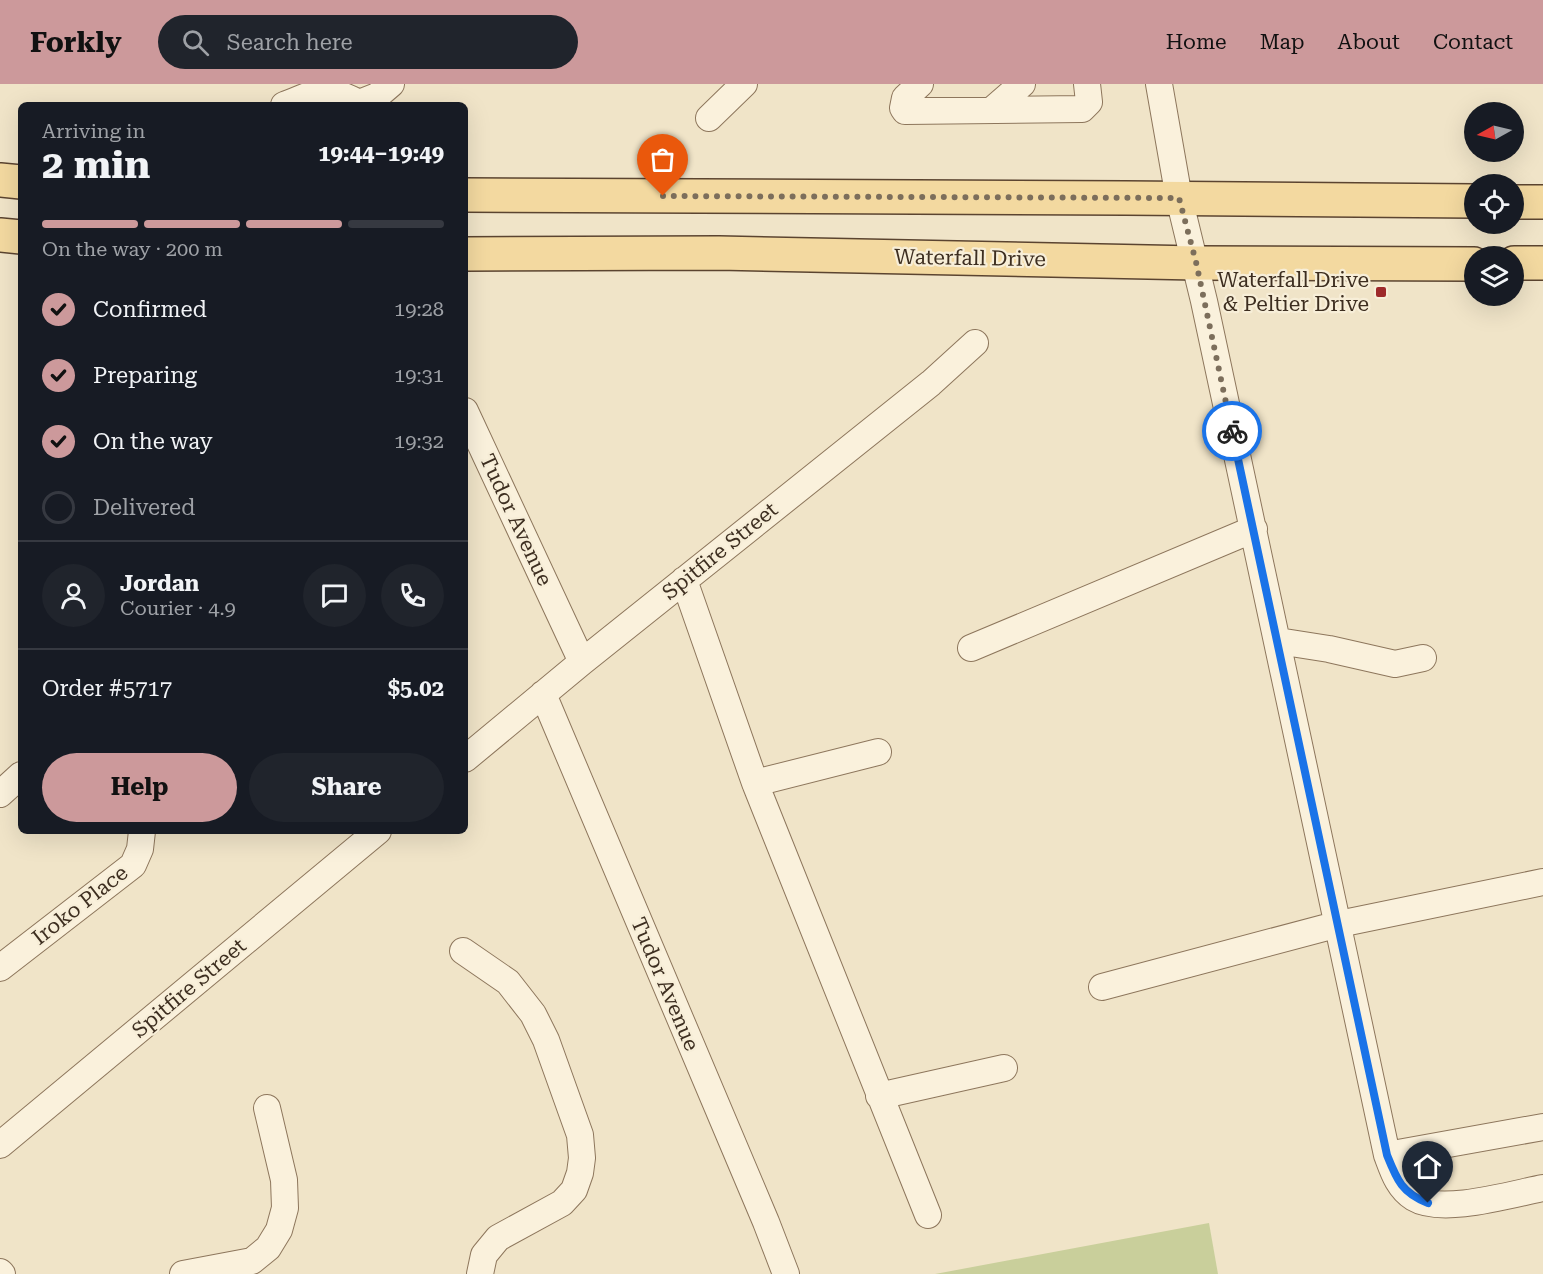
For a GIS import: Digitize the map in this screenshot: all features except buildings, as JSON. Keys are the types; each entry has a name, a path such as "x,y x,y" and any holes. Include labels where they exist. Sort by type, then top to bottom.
{"main road":[{"path":"0,180 18,182"},
{"path":"468,195 1464,201"},
{"path":"1524,202 1543,202"},
{"path":"0,235 18,237"},
{"name":"Waterfall Drive","path":"468,254 719,253 1196,262 1464,264"},
{"path":"1524,263 1543,263"}],"street":[{"path":"361,102 377,96 391,84"},
{"path":"709,117 744,84"},
{"path":"920,84 905,98 903,108 905,111 1082,109 1089,102 1087,84"},
{"path":"992,110 1022,84"},
{"path":"1159,84 1179,198 1196,262 1387,1155 1401,1185 1414,1198 1428,1203 1458,1205 1543,1188"},
{"path":"293,102 327,91 340,93 353,102"},
{"name":"Spitfire Street","path":"468,756 921,390 975,343"},
{"name":"Tudor Avenue","path":"468,417 582,662"},
{"path":"971,648 1254,529"},
{"path":"684,580 755,783 928,1215"},
{"path":"1278,641 1329,649 1395,664 1424,658"},
{"name":"Tudor Avenue","path":"543,694 786,1274"},
{"path":"755,783 878,753"},
{"path":"0,794 18,778"},
{"name":"Iroko Place","path":"0,968 133,865 140,849 142,834"},
{"name":"Spitfire Street","path":"0,1145 374,834"},
{"path":"1102,987 1339,924 1543,882"},
{"path":"463,951 508,982 533,1014 546,1040 580,1135 582,1158 574,1190 562,1203 498,1238 484,1255 480,1274"},
{"path":"879,1096 1004,1068"},
{"path":"183,1274 252,1261 268,1248 279,1230 285,1208 284,1180 267,1108"},
{"path":"1387,1155 1543,1127"}],"green space":[{"path":"1209,1223 1218,1274 935,1274"}],"way so far":[{"path":"663,196 1179,198 1196,262 1232,431"}],"place":[{"name":"Waterfall Drive & Peltier Drive","path":"1381,292"}],"route":[{"path":"1232,431 1387,1155 1397,1180 1405,1190 1414,1198 1428,1203"}]}
